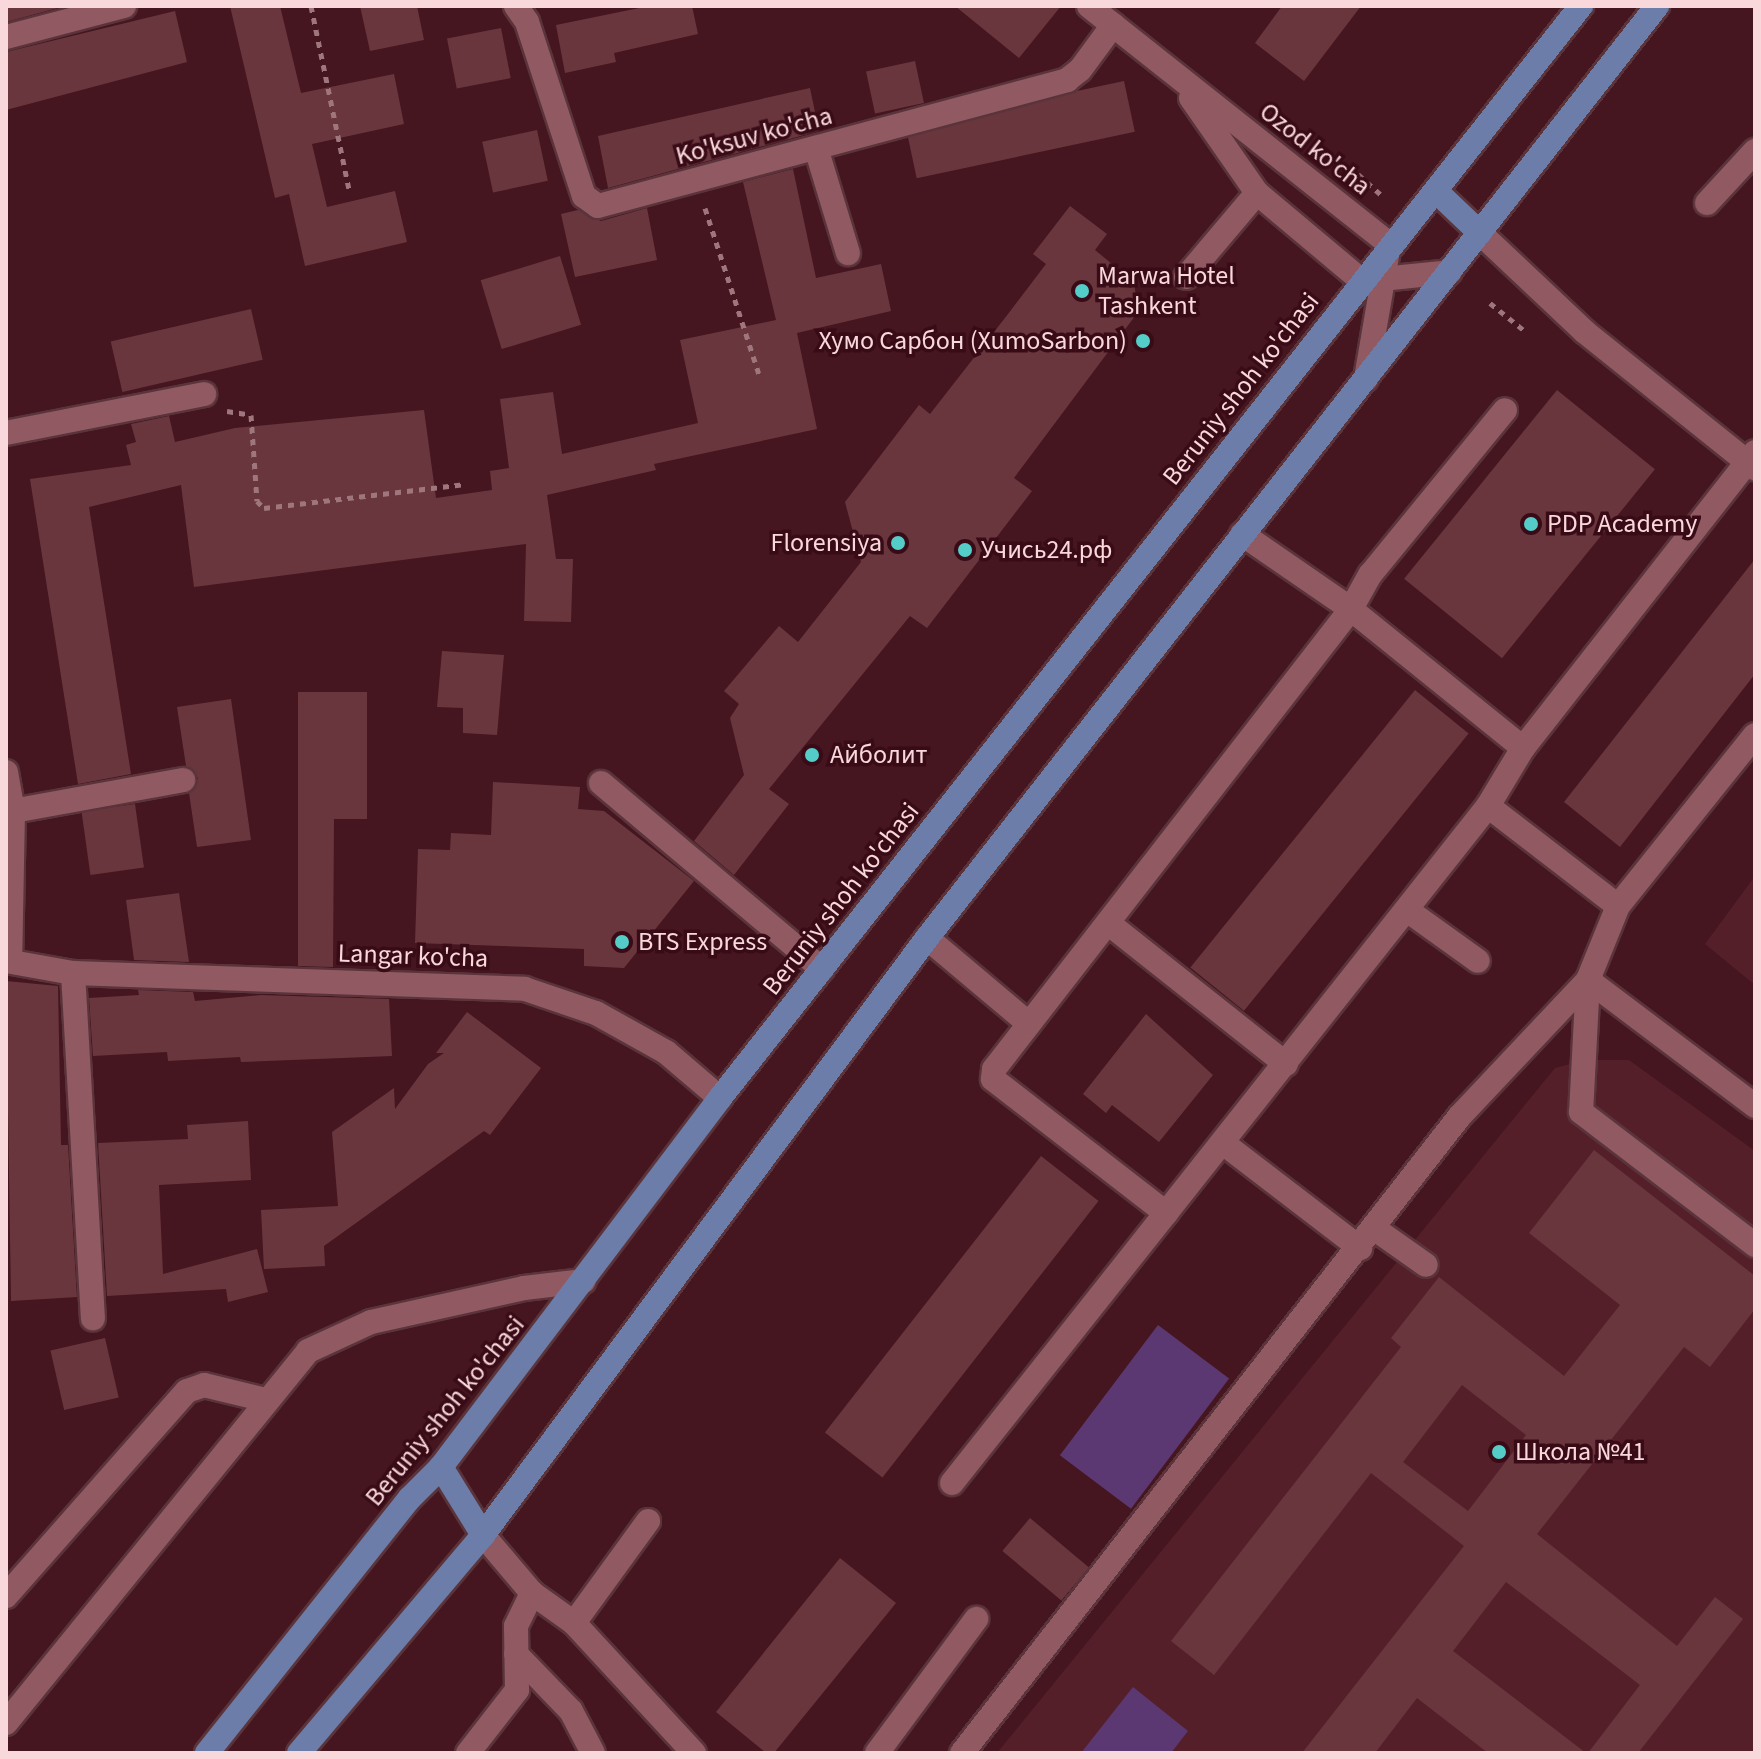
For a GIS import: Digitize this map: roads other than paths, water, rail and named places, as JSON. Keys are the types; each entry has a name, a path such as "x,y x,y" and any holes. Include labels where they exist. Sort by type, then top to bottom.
{"main road":[{"name":"Beruniy shoh ko'chasi","path":"207,1753 410,1498 441,1467 720,1098 1372,280 1389,244 1437,192 1581,6"},
{"path":"299,1753 483,1535 927,938 1657,6"},
{"path":"1437,192 1480,233"},
{"path":"441,1467 483,1535"}],"street":[{"path":"6,37 124,6"},
{"name":"Ko'ksuv ko'cha","path":"516,6 527,22 584,196 598,206 1067,80 1080,70 1113,25"},
{"name":"Ozod ko'cha","path":"1089,6 1178,80 1339,200 1389,244"},
{"name":"Ozod ko'cha","path":"1178,80 1257,193 1372,280"},
{"path":"816,148 848,253"},
{"path":"1707,203 1755,151"},
{"path":"1186,277 1257,193"},
{"path":"952,1483 1407,910 1488,806 1523,748 1752,460 1585,332 1480,233"},
{"path":"1366,379 1372,280 1450,272"},
{"path":"6,433 204,394"},
{"path":"1166,1213 993,1079 994,1069 1351,609 1370,575 1505,410"},
{"path":"1242,534 1351,609 1523,748"},
{"path":"1755,735 1618,906 1588,980 1581,1112 1755,1245"},
{"path":"6,772 13,811 8,961"},
{"path":"13,811 183,780"},
{"path":"601,783 822,969"},
{"path":"1488,806 1618,906"},
{"path":"1407,910 1478,961"},
{"path":"1108,923 1286,1064"},
{"path":"927,938 1029,1024"},
{"name":"Langar ko'cha","path":"8,961 73,973 525,989 596,1013 666,1052 720,1098"},
{"path":"73,973 93,1318"},
{"path":"1588,980 1755,1106"},
{"path":"962,1753 1368,1238 1459,1117 1588,980"},
{"path":"1223,1143 1368,1238 1426,1265"},
{"path":"6,1723 308,1351 371,1322 524,1288 584,1281"},
{"path":"6,1596 187,1391 204,1385 266,1400"},
{"path":"574,1623 648,1521"},
{"path":"483,1535 532,1593 574,1623 694,1753"},
{"path":"468,1753 517,1690 516,1626 532,1593"},
{"path":"877,1753 976,1619"},
{"path":"516,1654 571,1711 593,1753"}],"place":[{"name":"Marwa Hotel Tashkent","path":"1082,291"},
{"name":"Хумо Сарбон (XumoSarbon)","path":"1143,341"},
{"name":"PDP Academy","path":"1531,524"},
{"name":"Florensiya","path":"898,543"},
{"name":"Учись24.рф","path":"965,550"},
{"name":"Айболит","path":"812,755"},
{"name":"BTS Express","path":"622,942"},
{"name":"Школа №41","path":"1499,1452"}]}
